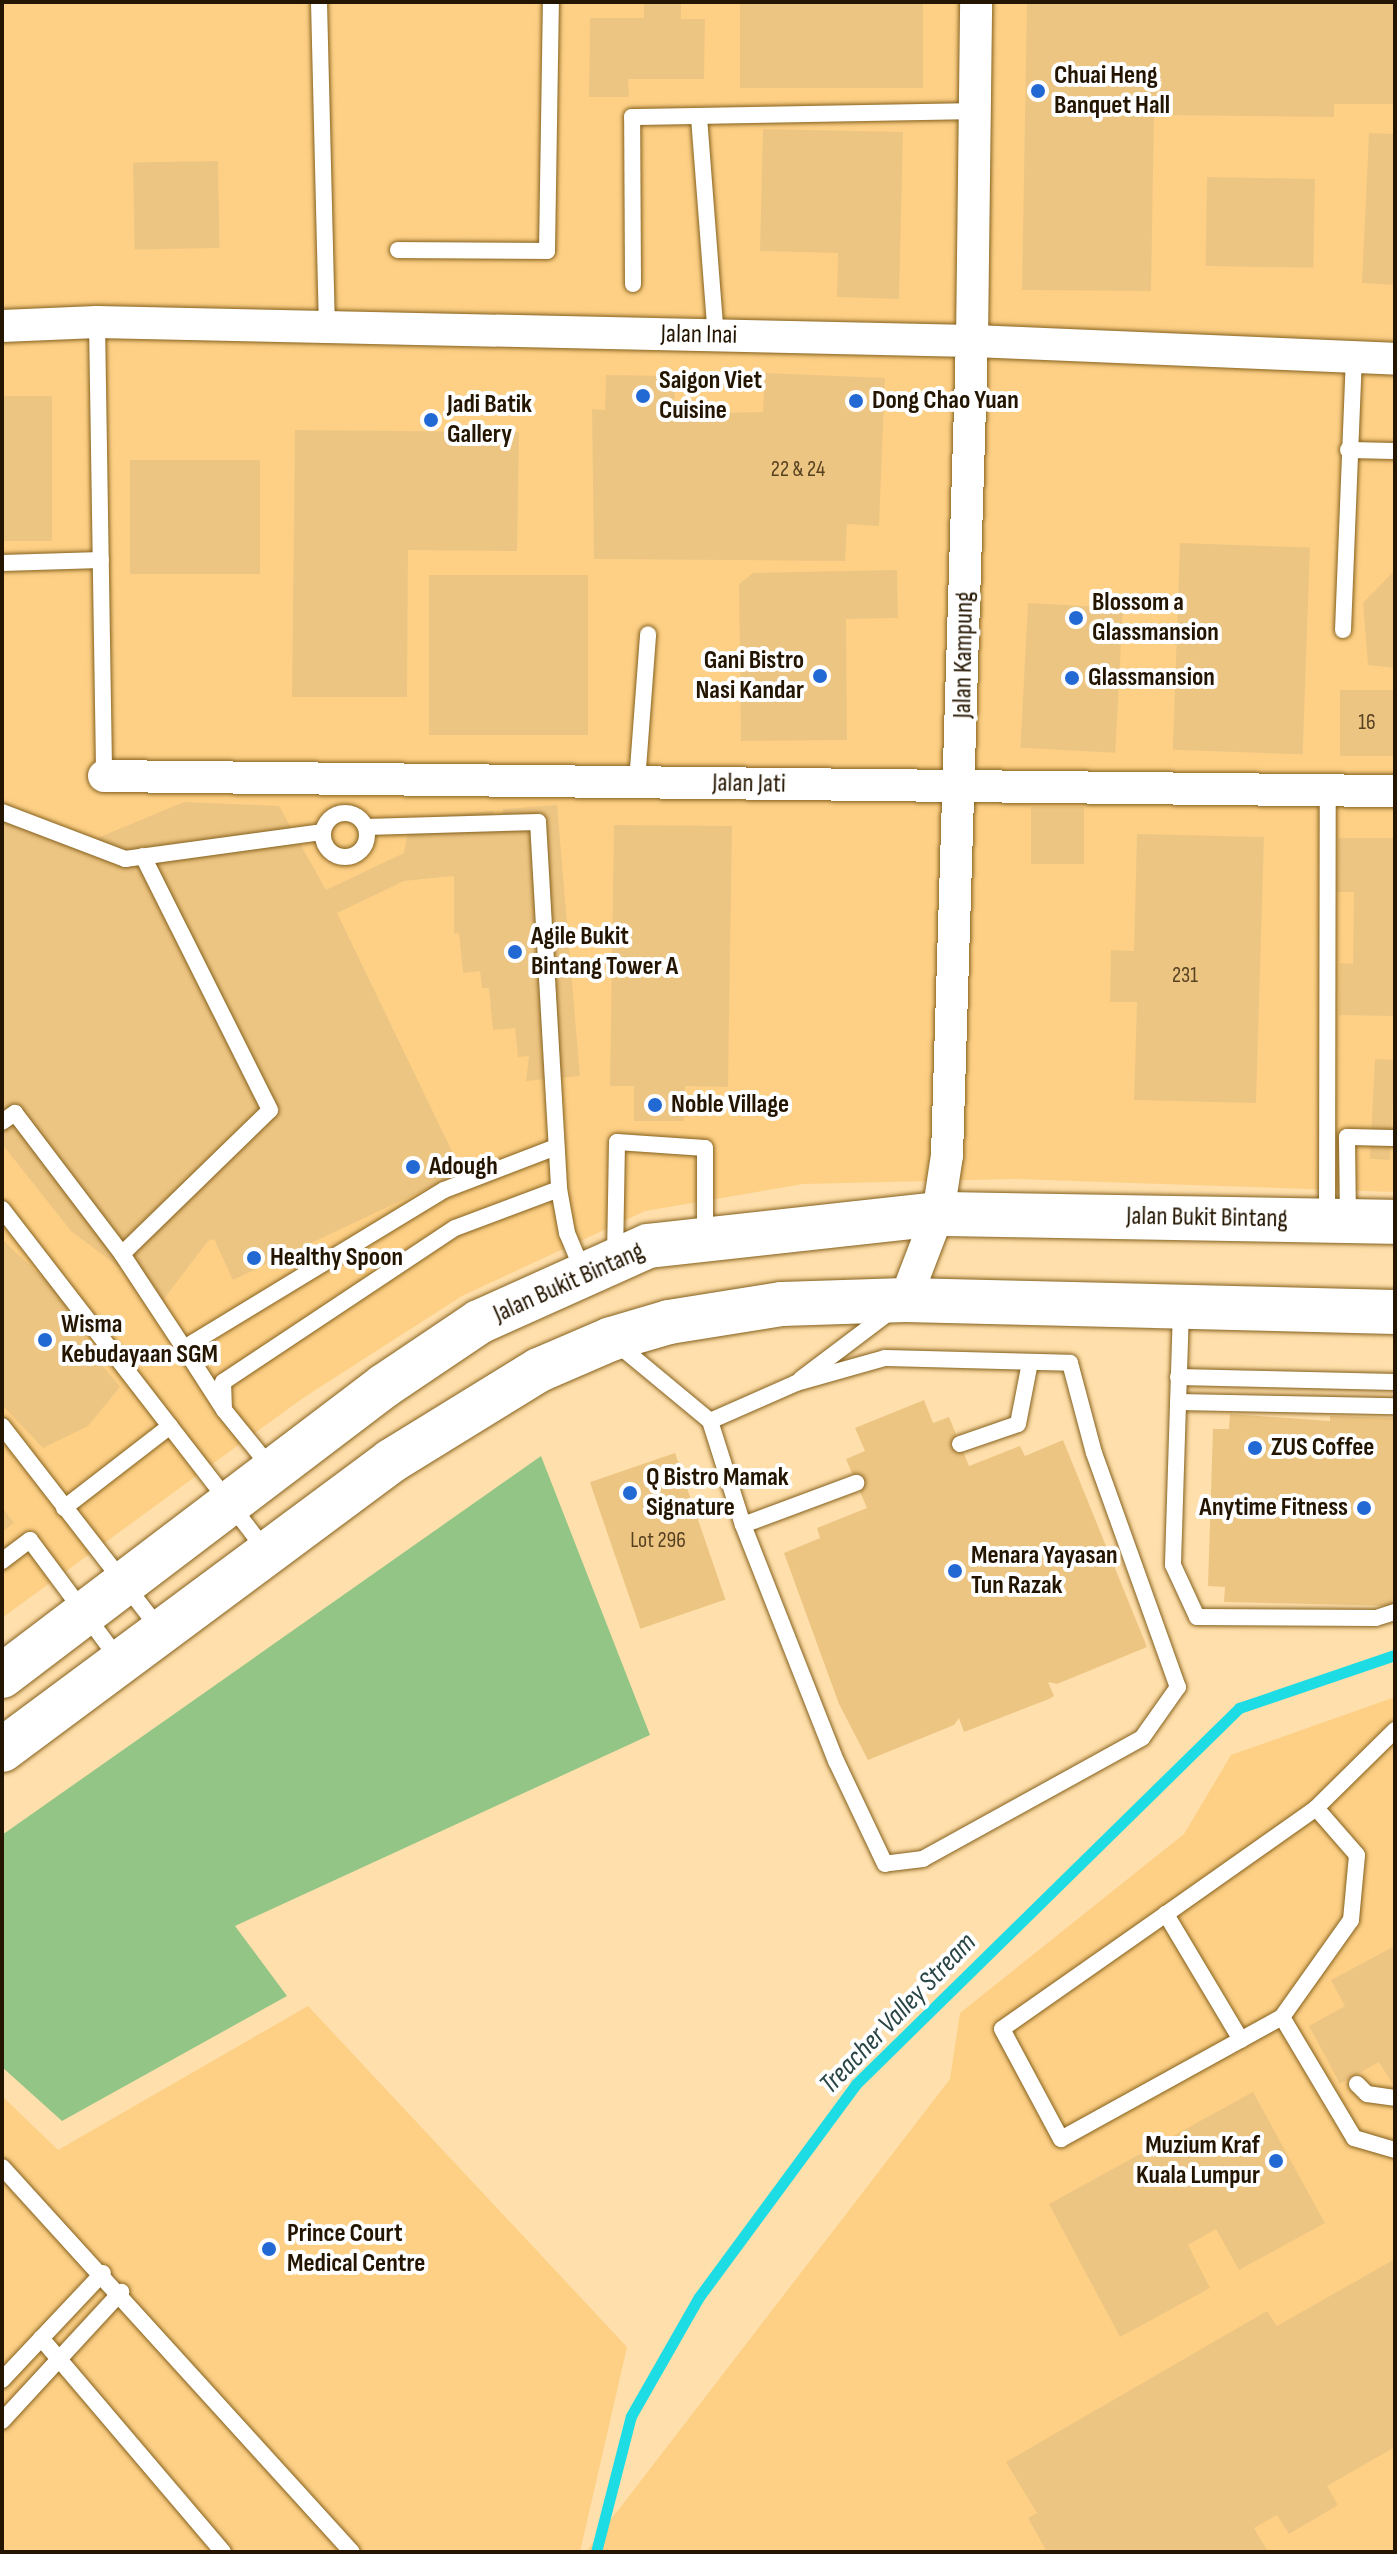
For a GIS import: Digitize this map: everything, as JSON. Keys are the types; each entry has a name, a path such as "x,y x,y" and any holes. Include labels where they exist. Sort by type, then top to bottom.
{"main road":[{"name":"Jalan Bukit Bintang","path":"2,1676 230,1503 479,1322 599,1264 648,1246 938,1214 1395,1222"},
{"path":"5,1742 120,1662 391,1461 539,1370 611,1339 716,1312 905,1300 1395,1312"}],"street":[{"name":"Jalan Kampung","path":"905,1300 938,1214 947,1155 961,786 972,341 971,111 976,2"},
{"name":"Jalan Inai","path":"2,326 97,322 972,341 1395,359"},
{"name":"Jalan Jati","path":"104,776 1395,791"}],"lane":[{"path":"319,2 327,328"},
{"path":"398,250 547,251 551,2"},
{"path":"633,284 632,117 971,111"},
{"path":"699,117 716,336"},
{"path":"97,322 104,776"},
{"path":"1343,630 1354,357"},
{"path":"1348,450 1395,451"},
{"path":"2,563 101,560"},
{"path":"637,782 648,634"},
{"path":"1328,791 1338,1221"},
{"path":"2,812 125,859 323,832"},
{"path":"344,813 358,816 366,827 363,848 344,857 326,846 323,832 330,818 344,813"},
{"path":"366,827 538,822 559,1189 567,1233 599,1264"},
{"path":"122,1254 270,1110 143,856"},
{"path":"2,1122 15,1113 122,1254 224,1410 274,1472"},
{"path":"1338,1221 1347,1137 1395,1138"},
{"path":"599,1264 617,1142 705,1148 705,1239"},
{"path":"184,1348 444,1190 556,1147"},
{"path":"224,1410 223,1382 455,1228 559,1189"},
{"path":"2,1209 266,1551"},
{"path":"796,1383 905,1300"},
{"path":"1181,1308 1173,1565 1197,1617 1376,1618 1395,1612"},
{"path":"611,1339 710,1421 743,1525 836,1761 885,1864 923,1859 1142,1738 1178,1687 1094,1453 1070,1363 885,1358 796,1383 710,1421"},
{"path":"960,1444 1018,1424 1030,1362"},
{"path":"1178,1377 1395,1382"},
{"path":"1178,1402 1395,1406"},
{"path":"2,1426 161,1632"},
{"path":"64,1508 170,1426"},
{"path":"743,1525 856,1483"},
{"path":"2,1561 30,1540 120,1662"},
{"path":"1316,1808 1357,1855 1351,1920 1282,2017 1061,2139 1002,2029 1316,1808 1395,1730"},
{"path":"1166,1914 1241,2040"},
{"path":"1282,2017 1354,2138 1395,2150"},
{"path":"1357,2084 1367,2094 1395,2098"},
{"path":"2,2167 121,2292 352,2552"},
{"path":"2,2380 103,2273"},
{"path":"2,2421 121,2292"},
{"path":"41,2338 223,2552"}],"shaded area":[{"path":"2,2 1395,2 1395,1192 1013,1179 803,1184 645,1211 462,1296 303,1398 2,1618"},
{"path":"1395,1697 1395,2552 586,2552 950,2079 960,2013 1184,1834 1231,1755"},
{"name":"Prince Court Medical Centre","path":"308,2006 627,2347 580,2552 2,2552 2,2096 58,2150"}],"green space":[{"path":"541,1456 650,1735 235,1926 287,1996 62,2121 2,2067 2,1835"}],"building":[{"path":"644,2 681,2 681,19 705,19 704,79 628,79 629,97 589,97 590,18 644,18"},
{"path":"740,2 923,2 923,88 740,88"},
{"path":"1027,2 1395,2 1395,104 1334,104 1334,117 1154,115 1151,291 1022,290"},
{"path":"763,129 903,132 899,299 837,297 838,253 760,251"},
{"path":"1369,133 1395,134 1395,285 1362,283"},
{"path":"218,161 220,248 135,249 133,162"},
{"path":"1207,177 1315,179 1313,268 1205,266"},
{"path":"765,373 885,378 879,526 847,524 845,561 594,559 592,409 605,410 606,375 675,376 674,411 717,413 763,412"},
{"path":"2,396 52,396 52,541 2,541"},
{"path":"295,430 519,432 517,551 408,550 407,697 292,697"},
{"path":"130,460 260,460 260,574 130,574"},
{"path":"1180,543 1310,548 1303,754 1173,750"},
{"path":"897,570 898,618 846,619 847,740 741,741 739,584 753,573"},
{"path":"1395,570 1395,668 1368,665 1363,603"},
{"path":"429,575 588,575 588,735 429,735"},
{"name":"Glassmansion","path":"1028,603 1123,608 1115,753 1020,748"},
{"path":"1340,690 1395,690 1395,756 1340,756"},
{"path":"184,802 279,806 326,890 404,853 410,818 493,811 494,828 504,827 503,809 557,805 580,1076 526,1081 529,1056 518,1057 515,1028 493,1030 489,988 482,988 480,971 463,973 459,933 454,934 454,876 404,881 337,913 462,1172 233,1280 214,1239 208,1241 163,1300 71,1231 2,1144 2,809 83,844"},
{"path":"1031,807 1084,807 1084,864 1031,864"},
{"path":"614,825 732,826 728,1087 685,1086 684,1121 634,1121 634,1086 610,1086"},
{"path":"1137,834 1264,837 1256,1103 1134,1100 1137,1002 1110,1002 1111,950 1134,951"},
{"path":"1338,838 1395,838 1395,1016 1339,1015 1340,963 1353,964 1354,892 1337,892"},
{"path":"1375,1059 1395,1060 1390,1160 1370,1159"},
{"name":"Wisma Kebudayaan SGM","path":"2,1239 75,1309 92,1353 120,1387 88,1426 43,1448 2,1405"},
{"name":"Menara Yayasan Tun Razak","path":"924,1400 933,1423 949,1417 969,1466 1020,1446 1025,1456 1063,1440 1147,1647 1057,1684 1048,1682 1054,1696 1049,1699 964,1732 959,1718 954,1725 868,1760 839,1704 784,1553 820,1538 817,1528 867,1508 846,1459 865,1451 855,1428"},
{"path":"1230,1414 1330,1421 1330,1416 1395,1418 1395,1606 1224,1602 1225,1587 1208,1586 1213,1429 1229,1429"},
{"path":"675,1453 725,1600 640,1629 590,1482"},
{"path":"2,1507 14,1523 2,1532"},
{"path":"1395,1946 1395,2088 1379,2062 1340,2084 1309,2026 1345,2006 1331,1980"},
{"path":"1253,2092 1325,2223 1239,2270 1216,2229 1188,2245 1210,2288 1120,2337 1049,2204"},
{"path":"1395,2259 1395,2447 1327,2486 1338,2505 1289,2534 1277,2515 1254,2528 1268,2552 1047,2552 1028,2518 1037,2513 1006,2462 1267,2311 1277,2326"}],"waterway":[{"name":"Treacher Valley Stream","path":"596,2552 631,2416 699,2297 856,2084 1239,1708 1395,1655"}],"place":[{"name":"Chuai Heng Banquet Hall","path":"1038,91"},
{"name":"Saigon Viet Cuisine","path":"643,396"},
{"name":"Dong Chao Yuan","path":"856,401"},
{"name":"Jadi Batik Gallery","path":"431,420"},
{"name":"Blossom a Glassmansion","path":"1076,618"},
{"name":"Gani Bistro Nasi Kandar","path":"820,676"},
{"name":"Glassmansion","path":"1072,678"},
{"name":"Agile Bukit Bintang Tower A","path":"515,952"},
{"name":"Noble Village","path":"655,1105"},
{"name":"Adough","path":"413,1167"},
{"name":"Healthy Spoon","path":"254,1258"},
{"name":"Wisma Kebudayaan SGM","path":"45,1340"},
{"name":"ZUS Coffee","path":"1255,1448"},
{"name":"Q Bistro Mamak Signature","path":"630,1493"},
{"name":"Anytime Fitness","path":"1364,1508"},
{"name":"Menara Yayasan Tun Razak","path":"955,1571"},
{"name":"Muzium Kraf Kuala Lumpur","path":"1276,2161"},
{"name":"Prince Court Medical Centre","path":"269,2249"}]}
